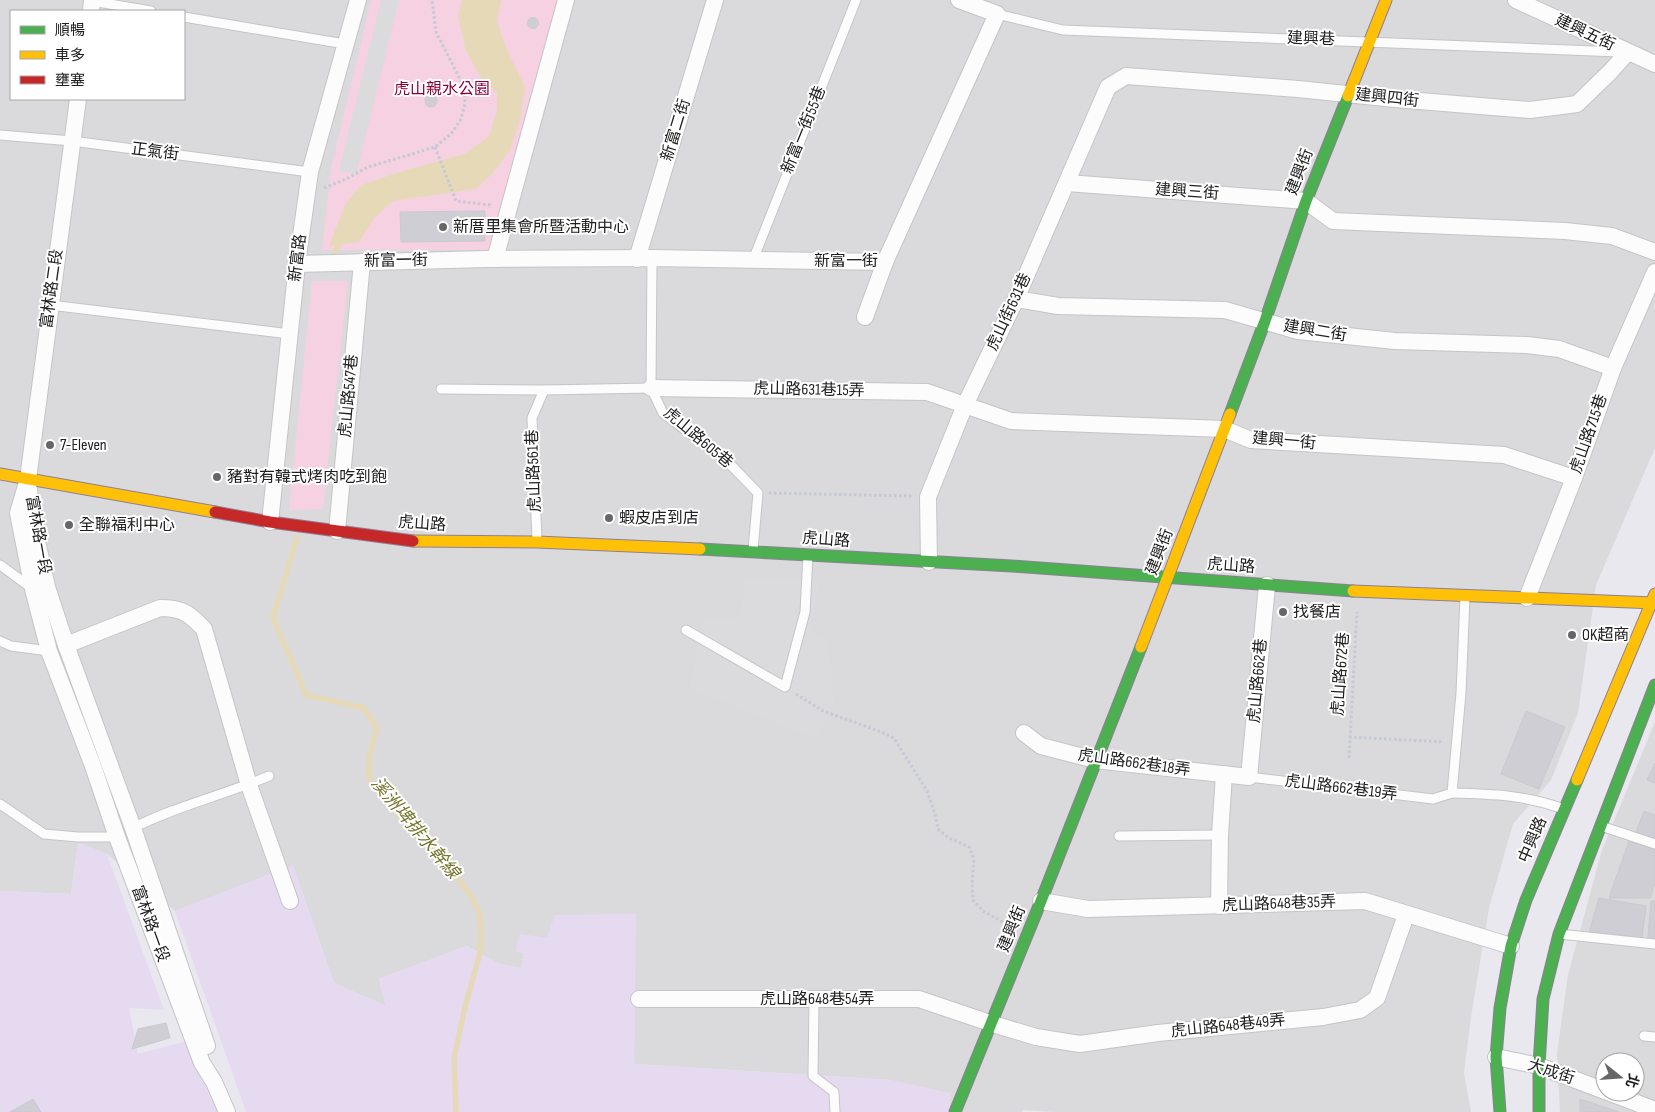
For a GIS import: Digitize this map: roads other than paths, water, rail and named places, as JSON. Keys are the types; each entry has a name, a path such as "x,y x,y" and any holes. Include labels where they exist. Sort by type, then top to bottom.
{"street":[{"name":"新富路","path":"270,522 297,264 310,172 358,0"},
{"path":"495,259 566,0"},
{"name":"新富二街","path":"645,259 715,0"},
{"path":"959,0 997,14"},
{"name":"建興街","path":"955,1112 1041,901 1168,577 1265,321 1306,201 1386,0"},
{"name":"建興五街","path":"1516,0 1655,64"},
{"name":"新富一街","path":"297,264 495,259 885,262 997,14"},
{"name":"建興四街","path":"1126,76 1530,110 1577,104 1610,72 1626,52"},
{"name":"虎山街631巷","path":"929,562 928,497 965,406 1016,299 1108,87 1126,76"},
{"name":"富林路二段","path":"28,479 78,100"},
{"name":"建興三街","path":"1067,183 1306,201"},
{"path":"1306,201 1333,220 1575,232 1612,236 1655,252"},
{"name":"虎山路547巷","path":"336,531 362,262"},
{"path":"865,316 885,262"},
{"name":"虎山路715巷","path":"1527,598 1574,478 1613,368 1655,272"},
{"name":"建興二街","path":"1016,299 1058,306 1225,310 1298,331 1395,341 1527,345 1559,349 1613,368"},
{"name":"虎山路631巷15弄","path":"651,388 927,392 965,406"},
{"name":"建興一街","path":"965,406 1011,421 1224,429 1251,440 1504,455 1574,478"},
{"name":"虎山路","path":"0,474 270,522 419,542 538,542 753,551 1012,566 1358,591 1527,598 1654,600"},
{"name":"富林路一段","path":"28,479 18,513 33,589 49,651 202,1063 214,1082 227,1112"},
{"name":"富林路一段","path":"28,479 30,509 46,578 66,646 133,828 211,1057 214,1082"},
{"name":"虎山路662巷","path":"1249,777 1267,585"},
{"name":"中興路","path":"1500,1112 1496,1057 1500,1008 1511,946 1526,900 1654,600"},
{"path":"66,646 160,608 175,608 191,615 204,629 249,785 290,901"},
{"path":"1540,1112 1539,1066 1543,1000 1559,934 1655,685"},
{"name":"虎山路662巷18弄","path":"1024,733 1041,746 1095,760 1249,777"},
{"path":"1219,906 1220,835 1224,774"},
{"name":"虎山路648巷35弄","path":"1041,901 1088,910 1365,901 1511,946"},
{"name":"虎山路648巷49弄","path":"990,1023 1036,1037 1080,1044 1158,1033 1324,1016 1360,1010 1377,998 1406,915"},
{"name":"虎山路648巷54弄","path":"640,999 814,1000 919,998 990,1023"},
{"name":"大成街","path":"1496,1057 1539,1066 1595,1088"},
{"name":"大成街","path":"1633,1102 1655,1110"}],"lane":[{"name":"新富一街55巷","path":"753,260 856,0"},
{"path":"92,4 143,10"},
{"name":"建興巷","path":"997,14 1063,30 1626,52"},
{"path":"185,17 345,44"},
{"name":"正氣街","path":"0,135 72,141 310,172"},
{"name":"虎山路605巷","path":"645,259 651,388 663,413 728,462 758,493 753,551"},
{"path":"50,305 290,334"},
{"path":"440,390 651,388"},
{"name":"虎山路561巷","path":"538,542 532,418 544,390"},
{"path":"686,630 785,687 805,612 808,555"},
{"path":"0,565 33,589"},
{"path":"1465,596 1461,693 1452,793 1503,794 1540,800 1564,809"},
{"path":"0,641 11,646 49,651"},
{"path":"133,828 155,817 249,785 269,776"},
{"name":"虎山路662巷19弄","path":"1249,777 1433,799 1452,793"},
{"path":"0,804 44,834 78,837 117,836"},
{"path":"1600,825 1655,844"},
{"path":"1119,836 1220,835"},
{"path":"1559,934 1655,944"},
{"path":"814,1000 813,1076 834,1092 835,1112"},
{"path":"1644,1036 1655,1037"}],"waterway":[{"path":"333,256 342,238"},
{"name":"溪洲埤排水幹線","path":"297,537 273,618 306,695 364,708 377,729 369,755 369,779 382,797 417,835 438,854 471,896 479,912 481,930 480,953 465,1007 454,1058 456,1112"}],"place":[{"name":"新厝里集會所暨活動中心","path":"443,227"},
{"name":"7-Eleven","path":"50,445"},
{"name":"豬對有韓式烤肉吃到飽","path":"217,477"},
{"name":"蝦皮店到店","path":"609,518"},
{"name":"全聯福利中心","path":"69,525"},
{"name":"找餐店","path":"1283,612"},
{"name":"OK超商","path":"1572,635"}],"park label":[{"name":"虎山親水公園","path":"442,89"}]}
